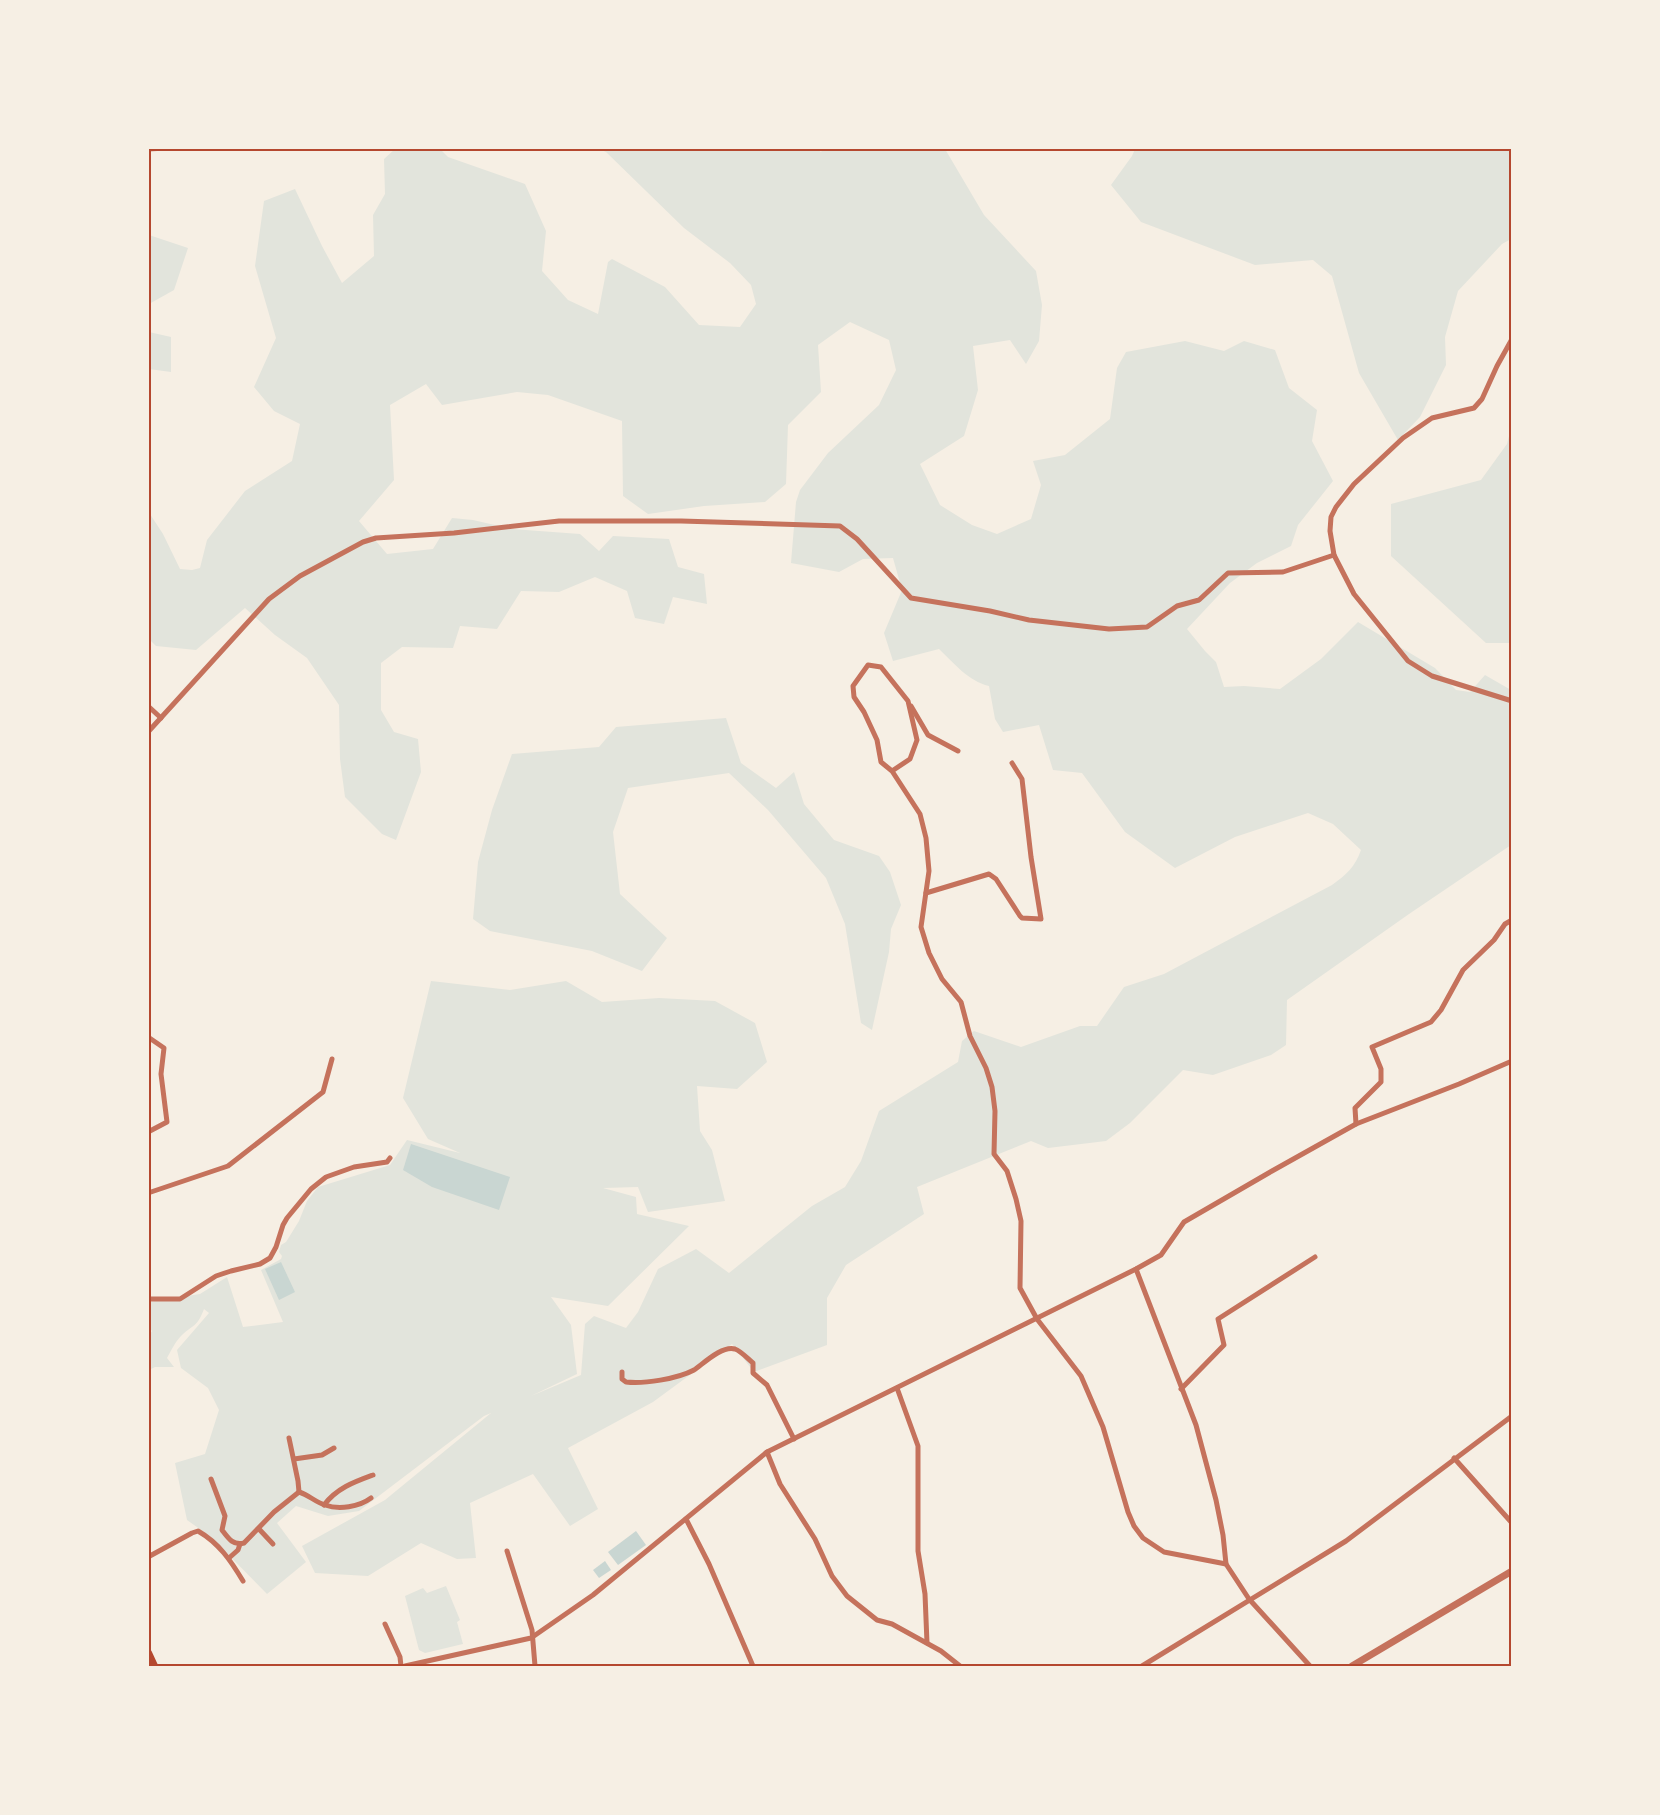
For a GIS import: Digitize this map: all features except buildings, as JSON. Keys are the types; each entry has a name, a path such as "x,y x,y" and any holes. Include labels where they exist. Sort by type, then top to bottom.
{"main road":[{"path":"148,1653 154,1666"}],"street":[{"path":"148,149 166,148"},
{"path":"1512,339 1482,399 1474,408 1432,418 1403,438 1354,484 1331,517 1334,555 1354,594 1407,661 1432,676 1512,701"},
{"path":"148,732 269,599 300,576 363,542 376,538 454,533 559,521 681,521 840,526 857,538 911,598 1029,620 1108,629 1147,627 1177,606 1199,600 1228,573 1283,572 1334,555"},
{"path":"958,751 928,735 908,701 881,667 868,665 853,686 854,697 877,740 881,762 892,771 920,814 926,838 929,870 921,927 929,952 942,979 961,1002 970,1036 992,1087 995,1111 994,1154 1006,1171 1021,1221 1020,1288 1037,1318 1080,1376 1103,1427 1128,1512 1143,1539 1164,1552 1226,1564"},
{"path":"892,771 910,759 917,740 908,701"},
{"path":"148,706 161,718"},
{"path":"926,893 989,874 996,879 1022,918 1041,919 1022,779 1012,763"},
{"path":"1356,1124 1355,1108 1381,1082 1381,1069 1372,1047 1431,1022 1441,1010 1463,970 1512,920"},
{"path":"148,1037 164,1048 161,1074 167,1122 148,1132"},
{"path":"148,1193 228,1166 323,1092 332,1059"},
{"path":"385,1624 403,1666 531,1638 593,1595 767,1452 1136,1269 1161,1255 1184,1222 1356,1124 1512,1061"},
{"path":"148,1299 180,1299 216,1276 231,1270 260,1264 270,1258 283,1225 311,1188 326,1177 354,1167 387,1162 390,1158"},
{"path":"1181,1389 1224,1345 1218,1319 1315,1257"},
{"path":"1136,1269 1196,1425 1224,1535 1226,1564 1249,1599 1310,1666"},
{"path":"622,1372 622,1379 626,1382 650,1382 692,1371 715,1354 735,1349 753,1363 753,1373 767,1385 794,1439"},
{"path":"897,1388 918,1446 918,1551 925,1594 927,1643"},
{"path":"1142,1666 1346,1541 1512,1416"},
{"path":"289,1438 299,1492"},
{"path":"294,1459 322,1455 334,1448"},
{"path":"767,1452 780,1484 815,1539 832,1576 847,1596 877,1620 892,1624 927,1643 960,1666"},
{"path":"1454,1458 1512,1523"},
{"path":"324,1505 344,1486 373,1475"},
{"path":"212,1479 225,1516 222,1530 229,1541 240,1544 244,1543 274,1512 299,1492"},
{"path":"299,1492 309,1495 324,1505 344,1507 362,1505 371,1498"},
{"path":"686,1519 709,1564 753,1666"},
{"path":"259,1528 273,1544"},
{"path":"148,1557 198,1531 210,1538 229,1558 243,1581"},
{"path":"229,1558 238,1550 240,1544"},
{"path":"507,1551 532,1630 535,1666"},
{"path":"1352,1666 1512,1571"}],"shaded area":[{"path":"815,148 821,152 824,148 945,149 984,215 1036,271 1042,305 1039,341 1026,364 1010,340 973,346 978,390 964,436 920,464 940,505 972,525 997,534 1031,519 1041,485 1033,461 1065,455 1110,419 1117,368 1126,352 1185,341 1224,351 1244,341 1275,350 1289,388 1317,410 1312,441 1333,481 1298,525 1291,546 1257,563 1230,583 1187,629 1216,662 1224,687 1280,689 1321,659 1358,622 1435,668 1456,690 1470,692 1485,675 1511,690 1511,845 1287,1000 1286,1045 1271,1055 1213,1075 1183,1070 1130,1123 1106,1141 1048,1148 1031,1141 917,1187 924,1214 846,1265 827,1298 827,1345 754,1372 732,1344 653,1402 568,1448 598,1509 570,1526 533,1474 470,1503 476,1558 457,1559 421,1543 368,1576 315,1573 302,1546 385,1500 491,1413 359,1511 328,1516 296,1506 277,1523 306,1562 267,1594 211,1537 187,1520 175,1463 205,1454 219,1410 208,1388 181,1368 177,1350 209,1313 204,1309 197,1323 175,1344 167,1358 174,1367 155,1367 149,1370 149,1336 152,1331 149,1327 149,1302 200,1294 227,1277 243,1327 283,1322 261,1270 281,1259 279,1252 281,1245 286,1242 299,1221 307,1201 318,1187 390,1165 407,1140 460,1153 428,1139 403,1098 431,981 510,990 566,981 602,1002 659,998 715,1001 755,1023 767,1062 737,1089 697,1086 700,1131 712,1150 725,1201 648,1212 638,1187 603,1188 636,1197 637,1214 689,1226 608,1306 551,1297 571,1325 577,1374 531,1396 581,1375 585,1324 594,1316 626,1328 638,1312 658,1269 696,1249 729,1273 812,1206 845,1187 861,1161 879,1111 958,1062 962,1041 974,1031 1021,1047 1080,1026 1097,1026 1124,987 1164,974 1332,885 1350,870 1361,850 1333,824 1308,813 1235,837 1175,868 1125,832 1082,773 1053,770 1039,725 1003,732 995,719 989,686 968,676 939,649 893,661 884,633 902,590 893,558 863,559 839,572 791,563 796,502 800,490 828,453 879,405 896,370 889,340 850,322 818,345 821,392 788,425 786,484 765,502 704,506 648,514 623,496 622,421 548,395 517,392 442,405 426,384 390,405 394,480 359,521 387,554 433,549 452,518 473,520 512,529 580,534 599,551 613,536 669,539 678,567 704,574 707,604 673,597 664,624 635,618 627,591 595,577 559,592 521,591 497,629 460,626 453,648 402,647 381,663 381,710 394,732 418,739 421,772 396,840 382,834 345,797 340,759 339,705 307,658 275,635 245,608 196,650 156,646 149,639 148,511 163,534 180,569 200,568 207,540 245,491 292,461 300,424 274,411 254,387 276,338 255,266 264,201 295,189 342,283 374,256 373,215 385,194 384,159 395,149 440,149 448,157 525,184 546,231 542,271 568,300 598,314 608,262 612,259 665,287 699,325 740,327 756,304 751,285 730,263 684,228 606,152 599,149"},
{"path":"1135,149 1511,149 1511,239 1502,244 1458,291 1445,337 1446,365 1420,417 1398,440 1359,373 1332,276 1313,260 1255,265 1141,222 1111,185"},
{"path":"149,235 188,248 174,290 149,304"},
{"path":"149,332 171,337 171,372 149,369"},
{"path":"1511,428 1511,643 1486,643 1391,556 1391,504 1481,480 1507,444"},
{"path":"726,718 741,763 776,788 794,772 804,804 834,840 879,856 890,872 901,905 891,929 889,952 872,1030 861,1023 845,924 826,878 768,810 729,773 628,788 613,832 620,894 667,938 642,971 592,951 490,931 473,919 478,862 492,810 512,754 599,747 616,727"},
{"path":"411,1144 510,1177 499,1210 432,1187 403,1170"},
{"path":"281,1262 295,1292 279,1300 265,1269"},
{"path":"636,1531 646,1545 618,1565 608,1552"},
{"path":"605,1561 611,1570 599,1578 593,1570"},
{"path":"446,1586 460,1620 457,1622 463,1644 425,1653 419,1650 405,1596 423,1588 427,1593"}]}
